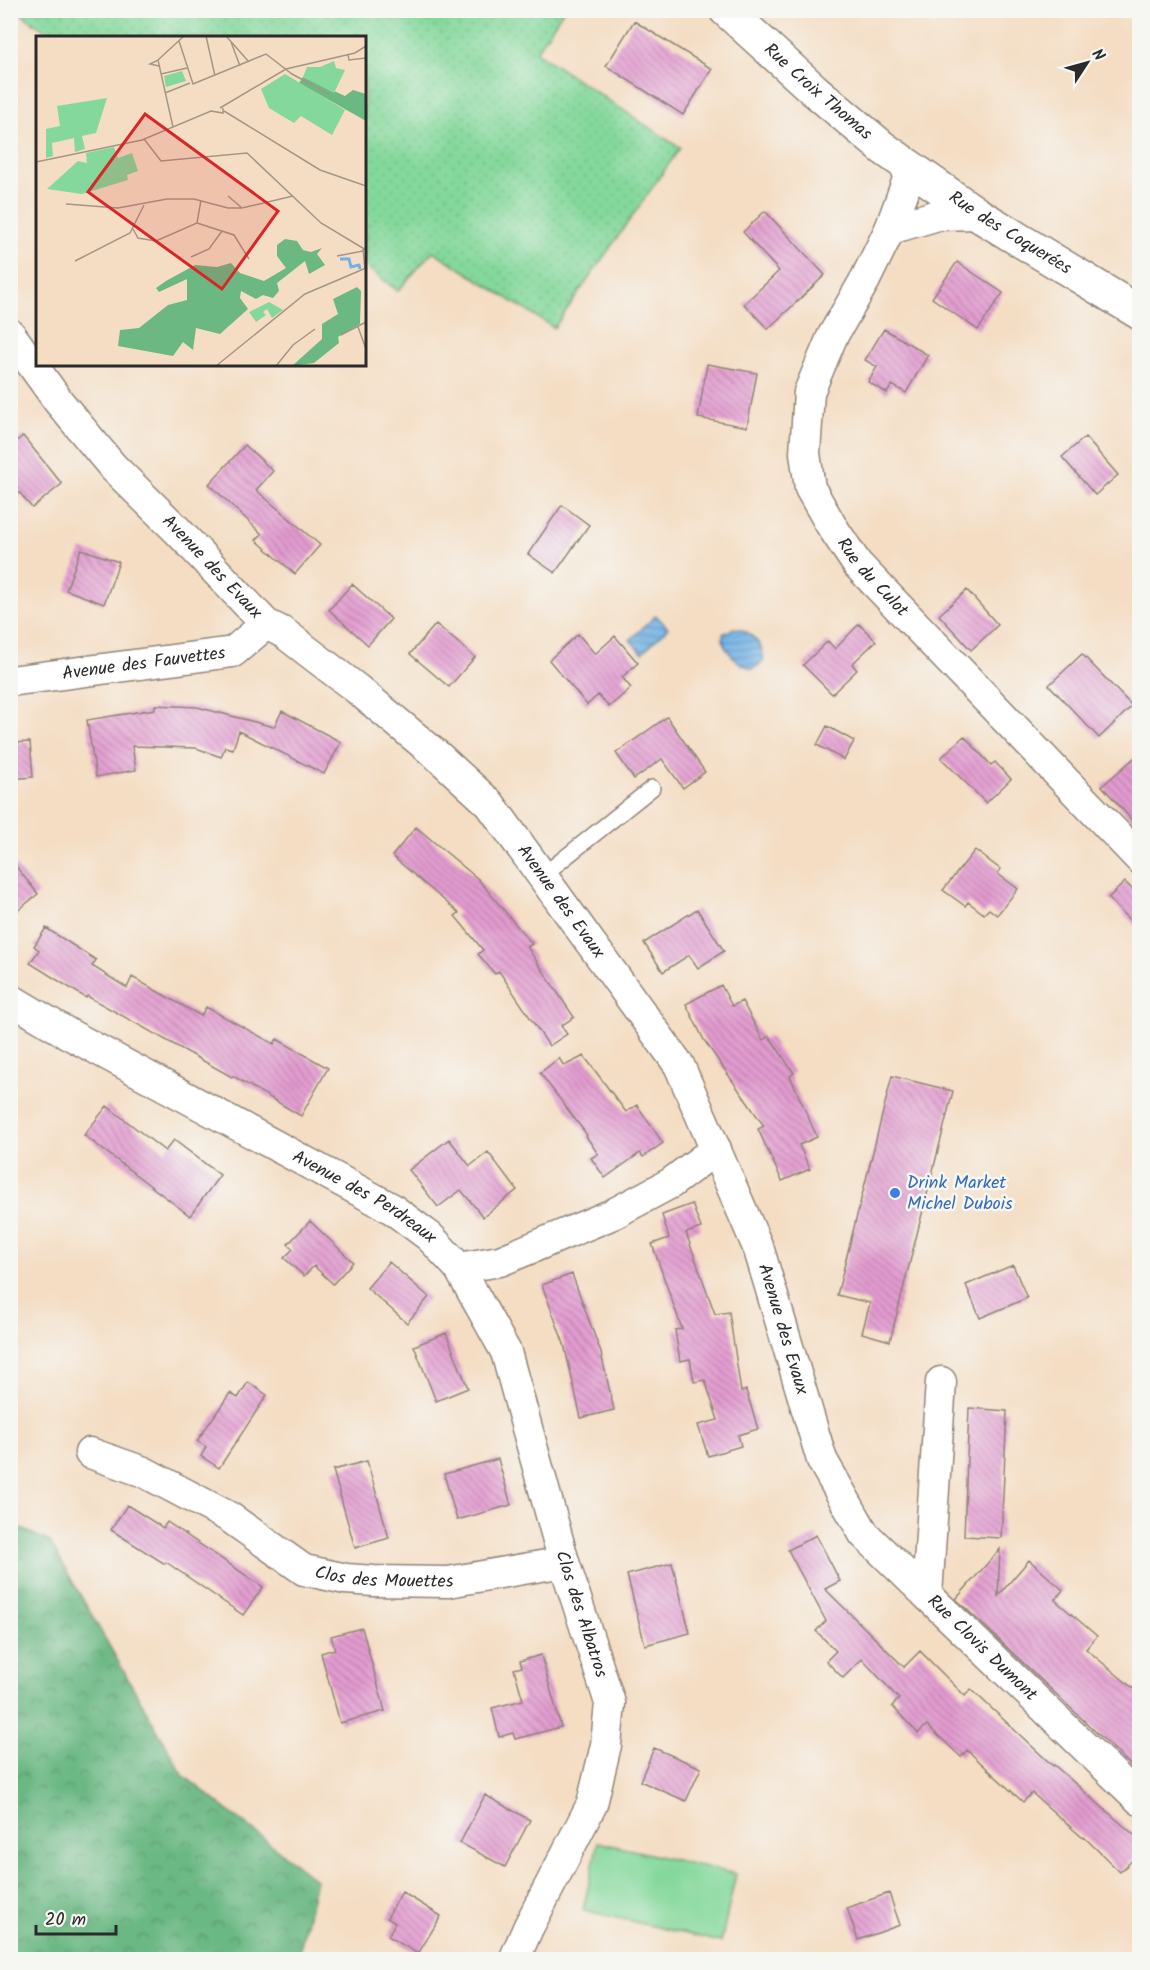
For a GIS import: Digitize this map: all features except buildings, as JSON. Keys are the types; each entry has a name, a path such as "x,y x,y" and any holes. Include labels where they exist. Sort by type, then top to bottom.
{"street":[{"name":"Rue Croix Thomas","path":"726,10 882,148"},
{"name":"Rue des Coquerées","path":"882,148 977,214 1140,312"},
{"path":"882,148 890,187 890,229 938,215 977,214"},
{"name":"Rue du Culot","path":"923,176 890,229 865,280 832,337 809,392 805,453 810,488 857,564 1140,859"},
{"name":"Avenue des Evaux","path":"10,334 59,402 113,466 266,624 284,633 357,689 439,757 489,804 542,876 679,1065 759,1250 822,1460 864,1534 927,1595"},
{"name":"Avenue des Fauvettes","path":"10,681 233,652 266,624"},
{"name":"Avenue des Perdreaux","path":"10,999 391,1208 430,1237 459,1268"},
{"path":"459,1268 500,1261 613,1214 671,1183 716,1149"},
{"name":"Clos des Albatros","path":"459,1268 506,1352 564,1562 610,1703 606,1745 592,1804 514,1959"},
{"name":"Rue Clovis Dumont","path":"941,1382 927,1595 1140,1800"},
{"name":"Clos des Mouettes","path":"90,1453 144,1472 229,1517 304,1570 355,1580 448,1582 564,1562"}],"lane":[{"path":"542,876 652,788"}],"green space":[{"path":"17,11 563,11 536,52 680,148 554,328 433,251 398,291 366,267 366,36 53,36"},
{"path":"11,1524 50,1542 183,1775 316,1880 298,1959 11,1959"},
{"path":"598,1842 736,1874 721,1942 583,1910"}],"water":[{"path":"656,615 668,628 642,653 630,640"},
{"path":"734,628 751,635 762,650 763,662 753,669 732,656 725,646 723,634"}],"place":[{"name":"Drink Market Michel Dubois","path":"895,1193"}]}
